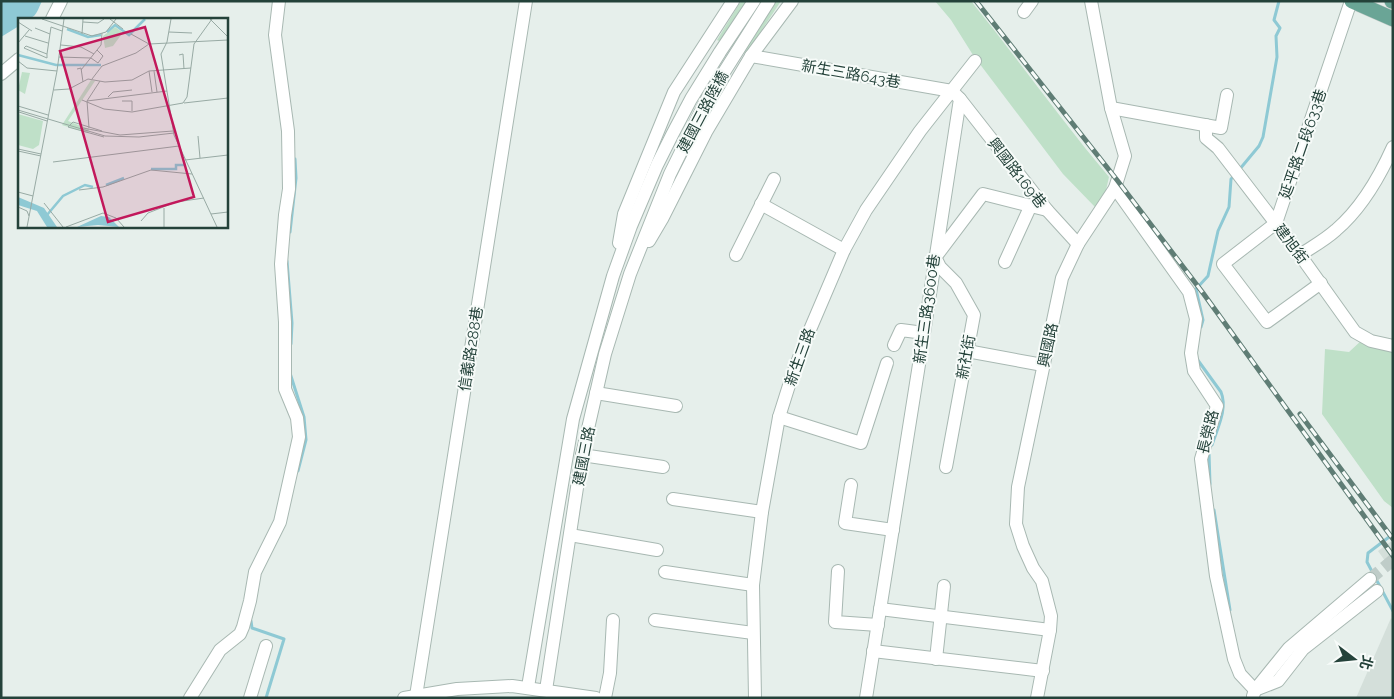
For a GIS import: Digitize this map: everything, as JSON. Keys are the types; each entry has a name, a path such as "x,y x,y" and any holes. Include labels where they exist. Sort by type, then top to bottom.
{"main road":[{"path":"1351,1 1375,6 1393,19"}],"street":[{"path":"52,18 61,1"},
{"path":"190,698 220,650 240,634 243,627 250,602 255,572 280,522 299,437 298,418 285,389 281,264 285,215 290,189 288,131 275,35 279,1"},
{"name":"信義路288巷","path":"410,697 526,1"},
{"path":"613,276 624,214 674,92 733,1"},
{"name":"建國三路陸橋","path":"631,226 658,164 691,99 754,1"},
{"name":"建國三路陸橋","path":"648,228 670,174 707,99 769,1"},
{"path":"630,274 662,219 706,132 751,56 792,1"},
{"path":"1024,12 1032,1"},
{"name":"興國路","path":"1037,698 1051,616 1042,581 1023,546 1016,524 1018,487 1062,278 1078,244 1115,188 1125,156 1111,108 1091,1"},
{"name":"延平路二段633巷","path":"1276,223 1351,1"},
{"name":"新生三路643巷","path":"751,56 956,95"},
{"path":"1,74 18,59"},
{"name":"新生三路","path":"755,698 753,585 762,512 779,417 806,339 844,250 866,210 920,131 956,95 975,61"},
{"name":"興國路169巷","path":"956,95 1046,210 1078,244"},
{"name":"新生三路3600巷","path":"866,698 924,333 956,95"},
{"path":"1111,108 1220,128 1227,95"},
{"name":"建旭街","path":"1206,125 1206,138 1218,148 1276,223 1355,332 1371,341 1393,346"},
{"path":"1300,255 1335,231 1357,209 1382,172 1393,147"},
{"path":"736,255 774,179"},
{"name":"長榮路","path":"1115,188 1189,292 1196,318 1191,353 1194,371 1217,406 1201,459 1216,576 1234,659 1240,674 1254,694"},
{"path":"935,257 983,194 1046,210"},
{"path":"761,204 844,250"},
{"path":"1005,262 1031,205"},
{"path":"1276,223 1223,264 1267,322 1321,283"},
{"name":"建國三路","path":"528,687 573,419 613,276 631,226"},
{"name":"建國三路","path":"546,690 582,455 605,354 630,274 648,228"},
{"name":"新社街","path":"935,257 940,267 956,283 974,315 946,467"},
{"path":"894,345 901,330 924,333"},
{"path":"967,351 1043,365"},
{"path":"779,417 861,443 886,363"},
{"path":"596,393 676,406"},
{"path":"582,455 663,467"},
{"path":"852,485 845,523 893,530"},
{"path":"673,499 762,512"},
{"path":"570,535 657,550"},
{"path":"838,571 834,622 878,625"},
{"path":"665,572 753,585"},
{"path":"1254,694 1289,648 1370,579"},
{"path":"936,659 944,586"},
{"path":"1254,694 1278,681 1303,649 1376,591"},
{"path":"880,609 1050,630"},
{"path":"605,698 610,673 613,620"},
{"path":"654,620 754,633"},
{"path":"250,698 266,646"},
{"path":"874,651 1043,671"},
{"path":"410,697 457,689 512,686 596,698"}],"shaded area":[{"path":"1393,540 1393,572 1378,551"},
{"path":"1391,618 1393,621 1393,698 1356,698"}],"green space":[{"path":"741,1 781,1 746,54 717,40"},
{"path":"935,1 971,1 1109,177 1106,190 1095,207 1063,174 973,55 951,20"},
{"path":"1362,340 1393,353 1393,508 1384,501 1322,414 1325,349 1349,352"}],"water":[{"path":"1,1 42,1 34,16 18,18 18,27 1,37"}],"waterway":[{"path":"1239,170 1259,146 1263,137 1277,57 1276,36 1280,28 1274,20 1279,1"},
{"path":"290,232 296,178 295,159"},
{"path":"1201,327 1203,320 1196,289 1208,276 1218,231 1229,207 1231,179 1235,175"},
{"path":"287,261 292,323 291,344"},
{"path":"1197,359 1221,392 1223,399 1223,412 1212,445"},
{"path":"290,373 304,417 306,440 298,471"},
{"path":"1209,453 1210,484"},
{"path":"1214,510 1230,610"},
{"path":"1393,534 1368,553 1367,562 1393,611"},
{"path":"251,621 252,628 284,639 266,698"}],"tunnel":[{"path":"1370,579 1393,560"}],"railway":[{"path":"976,1 1203,293 1393,556"},
{"path":"1300,414 1393,539"}]}
